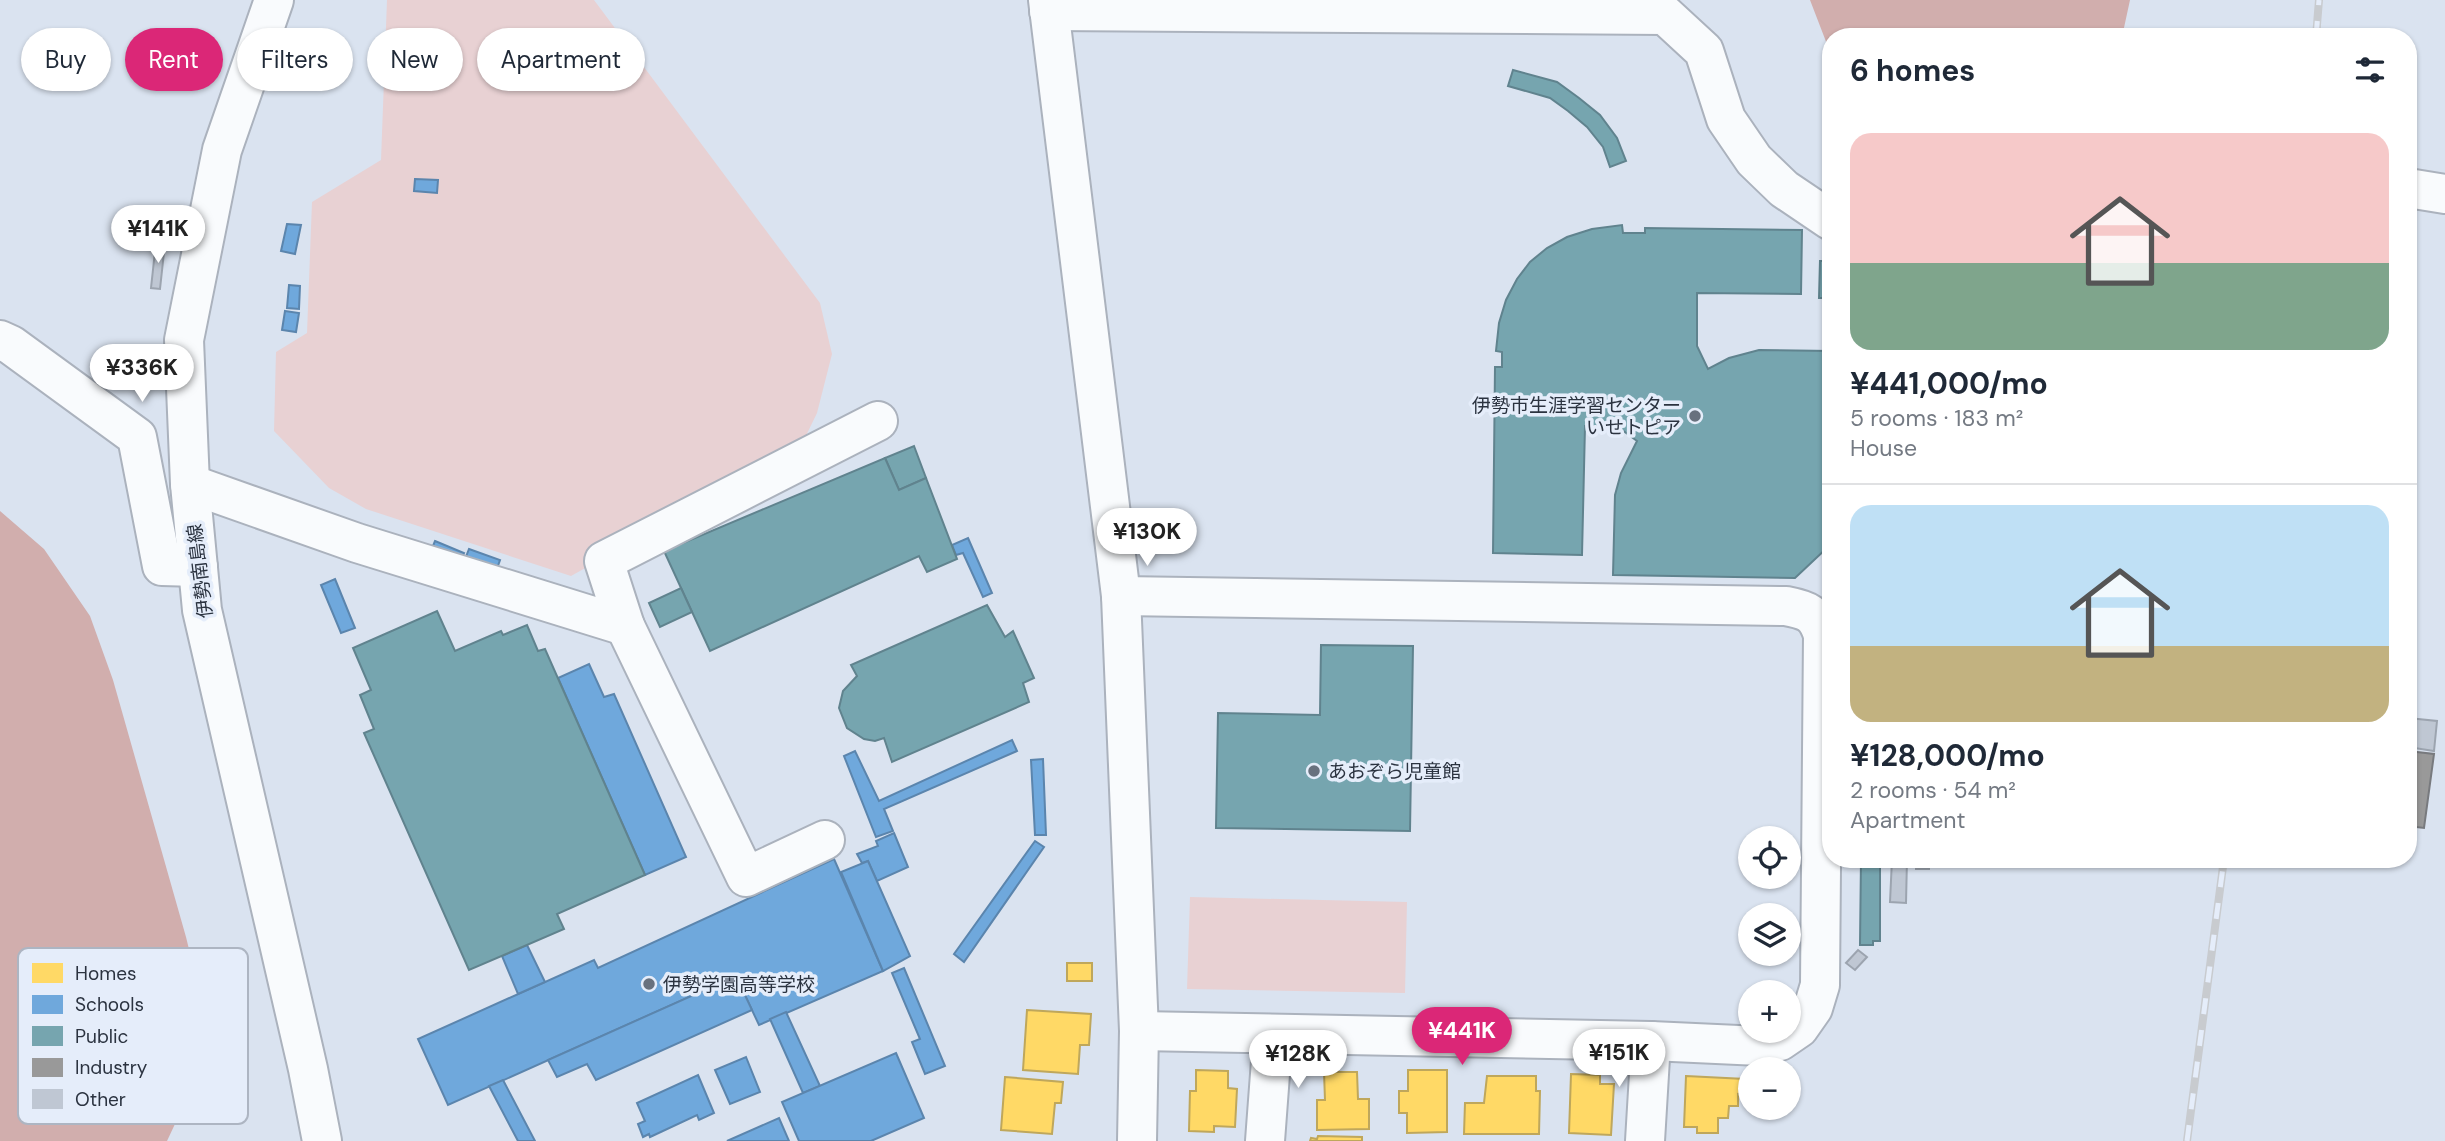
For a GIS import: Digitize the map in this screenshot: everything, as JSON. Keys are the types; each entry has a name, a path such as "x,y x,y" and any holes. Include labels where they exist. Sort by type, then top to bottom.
{"street":[{"name":"伊勢南島線","path":"274,0 222,150 184,340 190,484 202,610 308,1069 322,1141"},
{"path":"1137,1141 1139,1031 1121,596 1049,6 1665,15 1704,51 1726,120 1754,160 1784,189 1822,215"},
{"path":"2417,189 2445,194"},
{"path":"0,340 11,345 137,437 162,566 198,567"},
{"path":"825,840 746,877 625,626 604,561 878,421"},
{"path":"190,484 357,543 625,626"},
{"path":"1121,596 1786,606 1822,614"},
{"path":"1139,1031 1651,1041 1759,1046 1780,1041 1799,1028 1813,1008 1820,985 1822,752"},
{"path":"1265,1141 1273,1034"},
{"path":"1645,1141 1651,1041"}],"shaded area":[{"path":"387,0 594,0 615,28 477,28 477,91 645,91 645,68 820,303 832,354 817,413 800,448 571,576 366,509 329,488 274,431 276,352 307,333 312,202 381,160 384,91 463,91 463,28 386,28"},
{"path":"1810,0 2130,0 2124,28 1822,28 1822,31"},
{"path":"0,511 44,549 90,616 113,680 189,948 18,948 18,1124 175,1124 167,1141 0,1141"},
{"path":"1190,897 1407,902 1405,993 1187,989"}],"building: Homes":[{"path":"1067,963 1092,963 1092,981 1067,981"},
{"path":"1027,1010 1091,1014 1089,1045 1080,1045 1078,1074 1023,1070"},
{"path":"1196,1070 1228,1071 1228,1088 1237,1089 1235,1127 1214,1126 1214,1132 1189,1131 1190,1091 1196,1091"},
{"path":"1408,1070 1447,1070 1447,1132 1407,1133 1407,1113 1399,1113 1399,1091 1408,1091"},
{"path":"1324,1072 1357,1072 1358,1099 1369,1099 1369,1129 1317,1130 1317,1100 1325,1100"},
{"path":"1571,1074 1600,1075 1600,1084 1614,1084 1611,1135 1569,1133"},
{"path":"1487,1076 1536,1076 1536,1091 1540,1091 1539,1134 1464,1134 1465,1103 1484,1103"},
{"path":"1686,1076 1738,1079 1738,1106 1729,1106 1728,1118 1718,1118 1718,1133 1697,1133 1697,1127 1684,1127"},
{"path":"1005,1077 1063,1082 1061,1103 1055,1103 1052,1134 1001,1130"},
{"path":"1318,1136 1362,1137 1362,1141 1310,1141"}],"building: Schools":[{"path":"415,179 438,180 437,193 414,191"},
{"path":"287,224 301,225 295,254 281,251"},
{"path":"289,285 300,286 299,309 287,308"},
{"path":"285,311 299,313 296,332 282,330"},
{"path":"968,538 992,593 983,597 963,553 956,555 952,545"},
{"path":"435,541 464,553 459,565 430,553"},
{"path":"469,549 500,560 495,574 464,562"},
{"path":"335,579 355,628 341,633 321,585"},
{"path":"589,664 604,697 614,694 686,857 645,875 558,678"},
{"path":"1012,740 1017,751 884,809 893,831 876,837 844,756 855,751 879,801"},
{"path":"1043,759 1046,835 1035,835 1031,760"},
{"path":"894,833 908,867 877,881 868,861 862,863 857,854 878,846 876,841"},
{"path":"1035,841 1044,847 964,962 954,954"},
{"path":"834,859 883,971 759,1025 736,976 448,1105 418,1039 594,960 598,968"},
{"path":"868,861 910,956 883,971 841,872"},
{"path":"527,945 545,982 518,994 502,956"},
{"path":"904,968 945,1066 925,1074 912,1042 920,1039 892,973"},
{"path":"736,976 752,1010 596,1080 587,1064 557,1077 548,1060"},
{"path":"786,1012 820,1086 803,1093 770,1019"},
{"path":"896,1053 924,1118 871,1141 799,1141 782,1102"},
{"path":"746,1057 760,1092 730,1104 715,1070"},
{"path":"698,1075 714,1113 699,1120 697,1115 650,1137 649,1134 643,1137 638,1124 645,1121 637,1103"},
{"path":"503,1080 535,1141 518,1141 489,1086"},
{"path":"779,1118 789,1141 727,1141"}],"building: Public":[{"path":"1513,70 1557,82 1579,98 1600,115 1617,138 1626,161 1610,167 1603,147 1587,127 1568,111 1550,98 1508,86"},
{"path":"1622,225 1623,233 1645,233 1645,228 1802,230 1801,294 1697,293 1697,346 1708,369 1729,358 1759,350 1822,351 1822,553 1795,578 1613,575 1615,495 1621,473 1637,441 1618,427 1585,426 1582,555 1493,553 1495,367 1502,367 1502,352 1496,351 1499,323 1506,300 1530,262 1567,237 1592,229"},
{"path":"1820,261 1822,261 1822,298 1819,298"},
{"path":"914,446 926,478 899,490 885,458"},
{"path":"885,458 899,490 926,478 957,559 927,572 919,556 710,651 664,551"},
{"path":"681,588 692,612 660,627 649,603"},
{"path":"987,605 1005,637 1013,631 1034,678 1023,683 1029,702 892,762 884,738 875,741 864,739 847,728 839,708 843,691 857,676 851,665"},
{"path":"437,611 455,651 501,631 503,635 527,625 538,651 545,649 645,875 557,914 564,929 469,970 364,733 374,729 360,695 371,690 353,648"},
{"name":"あおぞら児童館","path":"1321,645 1413,646 1410,831 1216,828 1218,713 1320,715"},
{"path":"1861,868 1880,868 1880,941 1873,941 1873,945 1860,945"}],"building: Industry":[{"path":"2417,752 2434,754 2424,828 2417,827"}],"building: Other":[{"path":"156,242 165,243 160,289 151,288"},
{"path":"2417,719 2437,721 2434,751 2417,748"},
{"path":"1892,868 1907,868 1906,903 1890,902"},
{"path":"1858,950 1867,957 1855,970 1846,963"}],"railway":[{"path":"2317,28 2319,0"},
{"path":"2187,1141 2223,868"}],"place":[{"name":"伊勢市生涯学習センター いせトピア","path":"1695,416"},
{"name":"あおぞら児童館","path":"1314,771"},
{"name":"伊勢学園高等学校","path":"649,984"}]}
